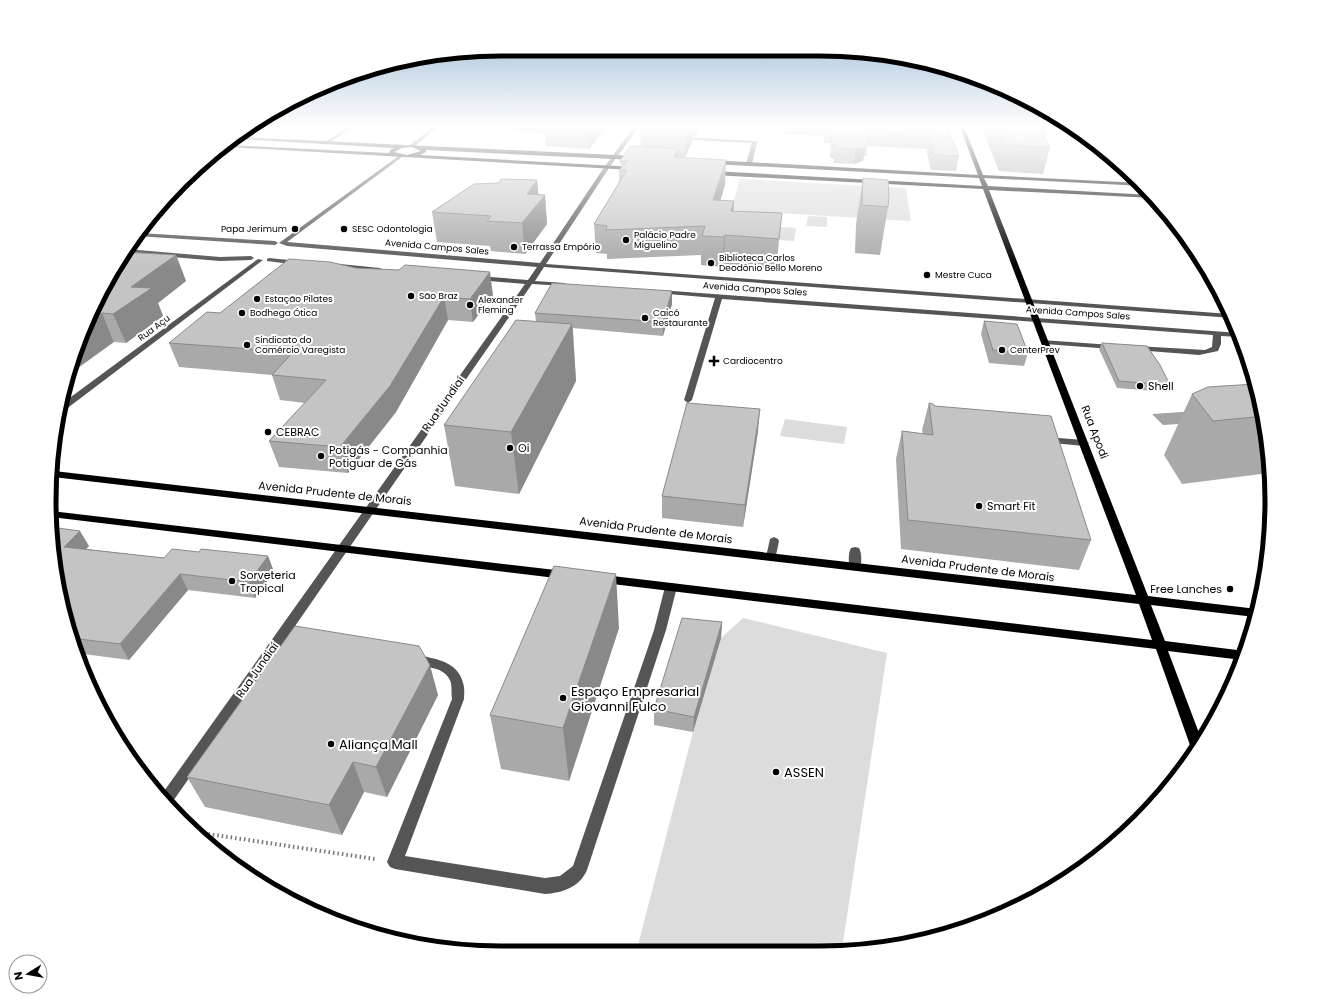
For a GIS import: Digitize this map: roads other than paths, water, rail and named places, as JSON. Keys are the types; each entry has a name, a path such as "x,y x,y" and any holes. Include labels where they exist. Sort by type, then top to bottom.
{"main road":[{"path":"732,174 1145,196"},
{"path":"844,180 845,174"},
{"path":"949,174 1134,185"},
{"name":"Rua Apodi","path":"980,176 1084,443 1195,740"},
{"path":"1114,184 1123,195"},
{"name":"Avenida Prudente de Morais","path":"57,474 1251,612"},
{"path":"56,515 576,576"},
{"path":"592,578 1237,654"}],"street":[{"path":"251,258 248,256 253,249 281,244 376,174"},
{"name":"Rua Jundiaí","path":"168,796 370,510 528,282 542,265 603,174"},
{"name":"Avenida Campos Sales","path":"144,235 281,244 542,265 1037,320 1233,335"},
{"path":"269,260 290,253 292,249 281,244"},
{"path":"133,252 220,259 251,258 306,263"},
{"name":"Rua Açu","path":"67,404 260,260"},
{"path":"329,265 384,270"},
{"path":"470,277 569,286"},
{"name":"Avenida Campos Sales","path":"648,291 719,297 777,292 1029,301 1224,315"},
{"path":"688,400 719,297"},
{"path":"1045,342 1199,353 1215,350 1218,346 1217,334"},
{"path":"1038,439 1084,443"},
{"path":"771,557 774,541"},
{"path":"854,566 855,551"},
{"path":"401,658 431,662 448,669 456,682 458,699 395,862 545,886 555,886 569,881 579,870 660,630 671,587"},
{"path":"274,646 309,648"}],"place":[{"name":"Papa Jerimum","path":"295,229"},
{"name":"SESC Odontologia","path":"344,229"},
{"name":"Palácio Padre Miguelino","path":"626,240"},
{"name":"Terrassa Empório","path":"514,247"},
{"name":"Biblioteca Carlos Deodônio Bello Moreno","path":"711,263"},
{"name":"Mestre Cuca","path":"927,275"},
{"name":"São Braz","path":"411,296"},
{"name":"Estação Pilates","path":"257,299"},
{"name":"Alexander Fleming","path":"470,305"},
{"name":"Bodhega Ótica","path":"242,313"},
{"name":"Caicó Restaurante","path":"645,318"},
{"name":"Sindicato do Comércio Varegista","path":"247,345"},
{"name":"CenterPrev","path":"1002,350"},
{"name":"Cardiocentro","path":"714,361"},
{"name":"Shell","path":"1140,386"},
{"name":"CEBRAC","path":"268,432"},
{"name":"Oi","path":"510,448"},
{"name":"Potigás - Companhia Potiguar de Gás","path":"321,456"},
{"name":"Smart Fit","path":"979,506"},
{"name":"Sorveteria Tropical","path":"232,581"},
{"name":"Free Lanches","path":"1230,589"},
{"name":"Espaço Empresarial Giovanni Fulco","path":"563,698"},
{"name":"Aliança Mall","path":"331,744"},
{"name":"ASSEN","path":"776,772"}]}
